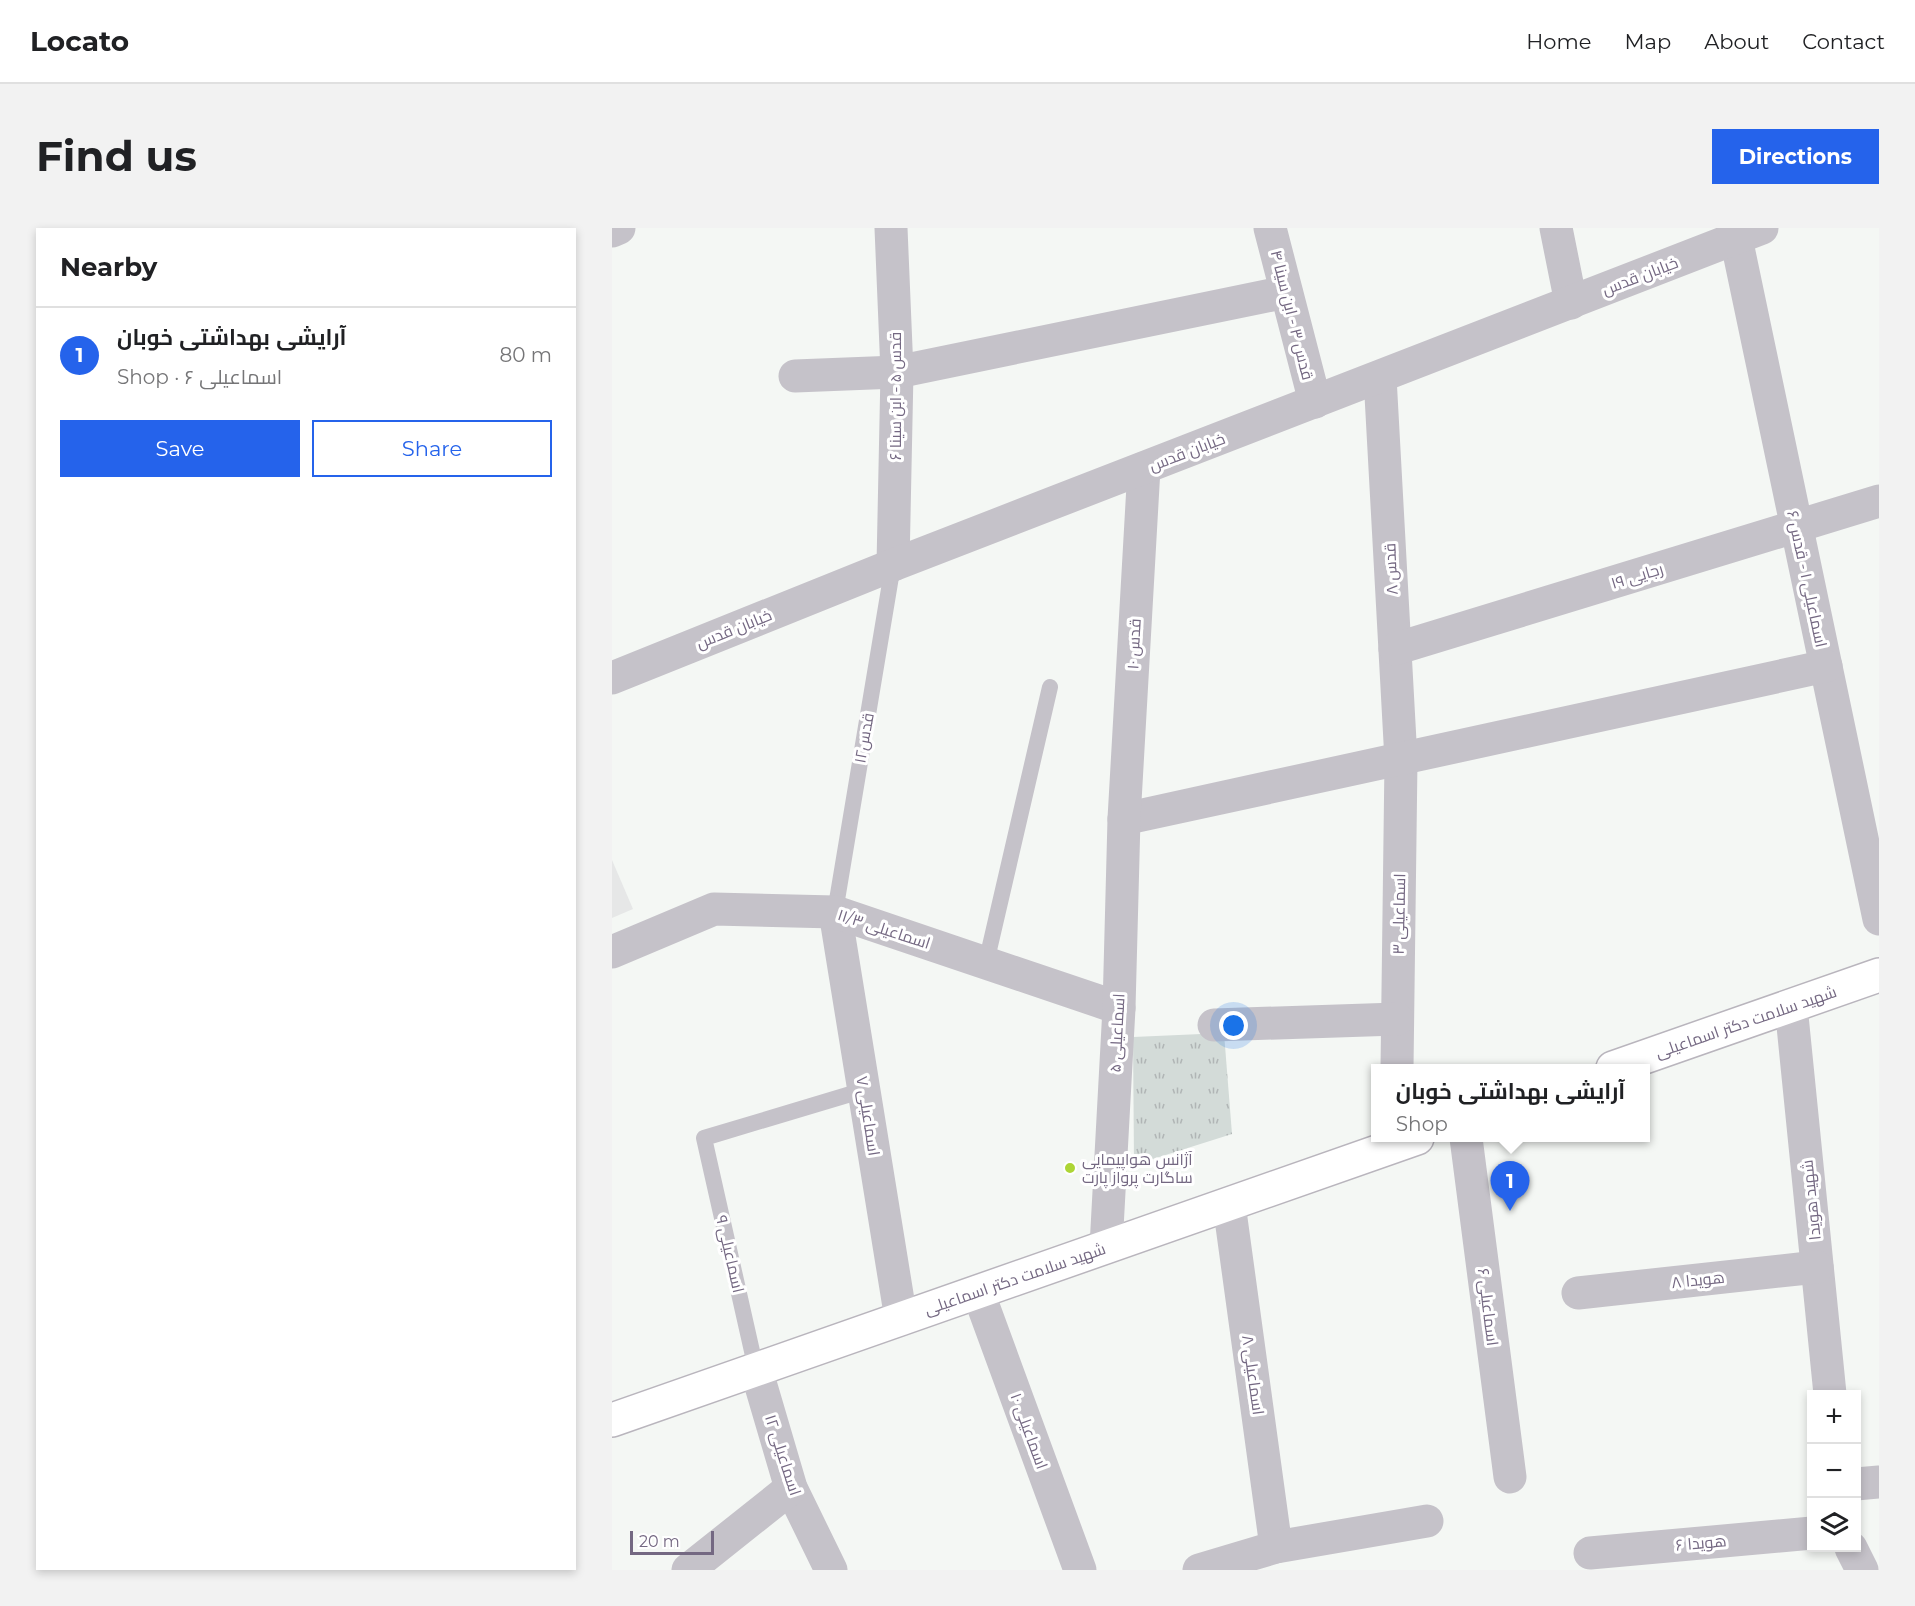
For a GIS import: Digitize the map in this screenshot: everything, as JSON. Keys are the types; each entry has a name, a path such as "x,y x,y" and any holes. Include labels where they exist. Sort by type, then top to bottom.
{"main road":[{"name":"شهید سلامت دکتر اسماعیلی","path":"1624,1064 1879,975"},
{"name":"شهید سلامت دکتر اسماعیلی","path":"612,1420 1229,1204 1398,1142"}],"street":[{"path":"612,231 619,228"},
{"name":"قدس ۵ - ابن سینا ۶","path":"891,228 897,372 893,565"},
{"name":"قدس ۳ - ابن سینا ۴","path":"1270,228 1315,402"},
{"path":"1556,228 1571,303"},
{"name":"خیابان قدس","path":"612,678 893,565 1749,233"},
{"name":"اسماعیلی ۱ - قدس ۶","path":"1749,233 1797,528 1879,919"},
{"path":"795,376 897,372 1286,292"},
{"name":"قدس ۸","path":"1380,377 1401,760"},
{"name":"قدس ۱۰","path":"1124,819 1144,468"},
{"name":"رجایی ۱۹","path":"1395,649 1797,528 1879,501"},
{"path":"1124,819 1826,666"},
{"name":"اسماعیلی ۳","path":"1397,1064 1401,760"},
{"name":"اسماعیلی ۵","path":"1106,1247 1119,1008 1124,819"},
{"name":"اسماعیلی ۱۱/۳","path":"612,952 714,909 835,912 1119,1008"},
{"name":"اسماعیلی ۷","path":"835,912 901,1320"},
{"name":"شهید هویدا","path":"1791,1006 1829,1390"},
{"path":"1214,1025 1397,1019"},
{"name":"اسماعیلی ۶","path":"1467,1142 1510,1477"},
{"name":"اسماعیلی ۸","path":"1229,1204 1276,1547"},
{"name":"هویدا ۸","path":"1578,1293 1817,1267"},
{"name":"اسماعیلی ۱۰","path":"978,1292 1080,1570"},
{"name":"اسماعیلی ۱۲","path":"756,1369 791,1488 831,1570"},
{"path":"1861,1484 1879,1482"},
{"path":"688,1570 791,1488"},
{"path":"1199,1570 1276,1547 1427,1521"},
{"name":"هویدا ۶","path":"1590,1553 1807,1533"},
{"path":"1853,1552 1862,1570"}],"lane":[{"name":"قدس۱۲","path":"835,912 893,565"},
{"path":"986,963 1050,687"},
{"name":"اسماعیلی ۹","path":"756,1369 704,1138 864,1090"}],"shaded area":[{"path":"612,860 633,909 612,918"}],"green space":[{"path":"1224,1033 1232,1134 1134,1165 1133,1037"}],"place":[{"name":"آژانس هواپیمایی ساگارت پرواز پارت","path":"1070,1168"},
{"name":"آرایشی بهداشتی خوبان","path":"1510,1211"}]}
